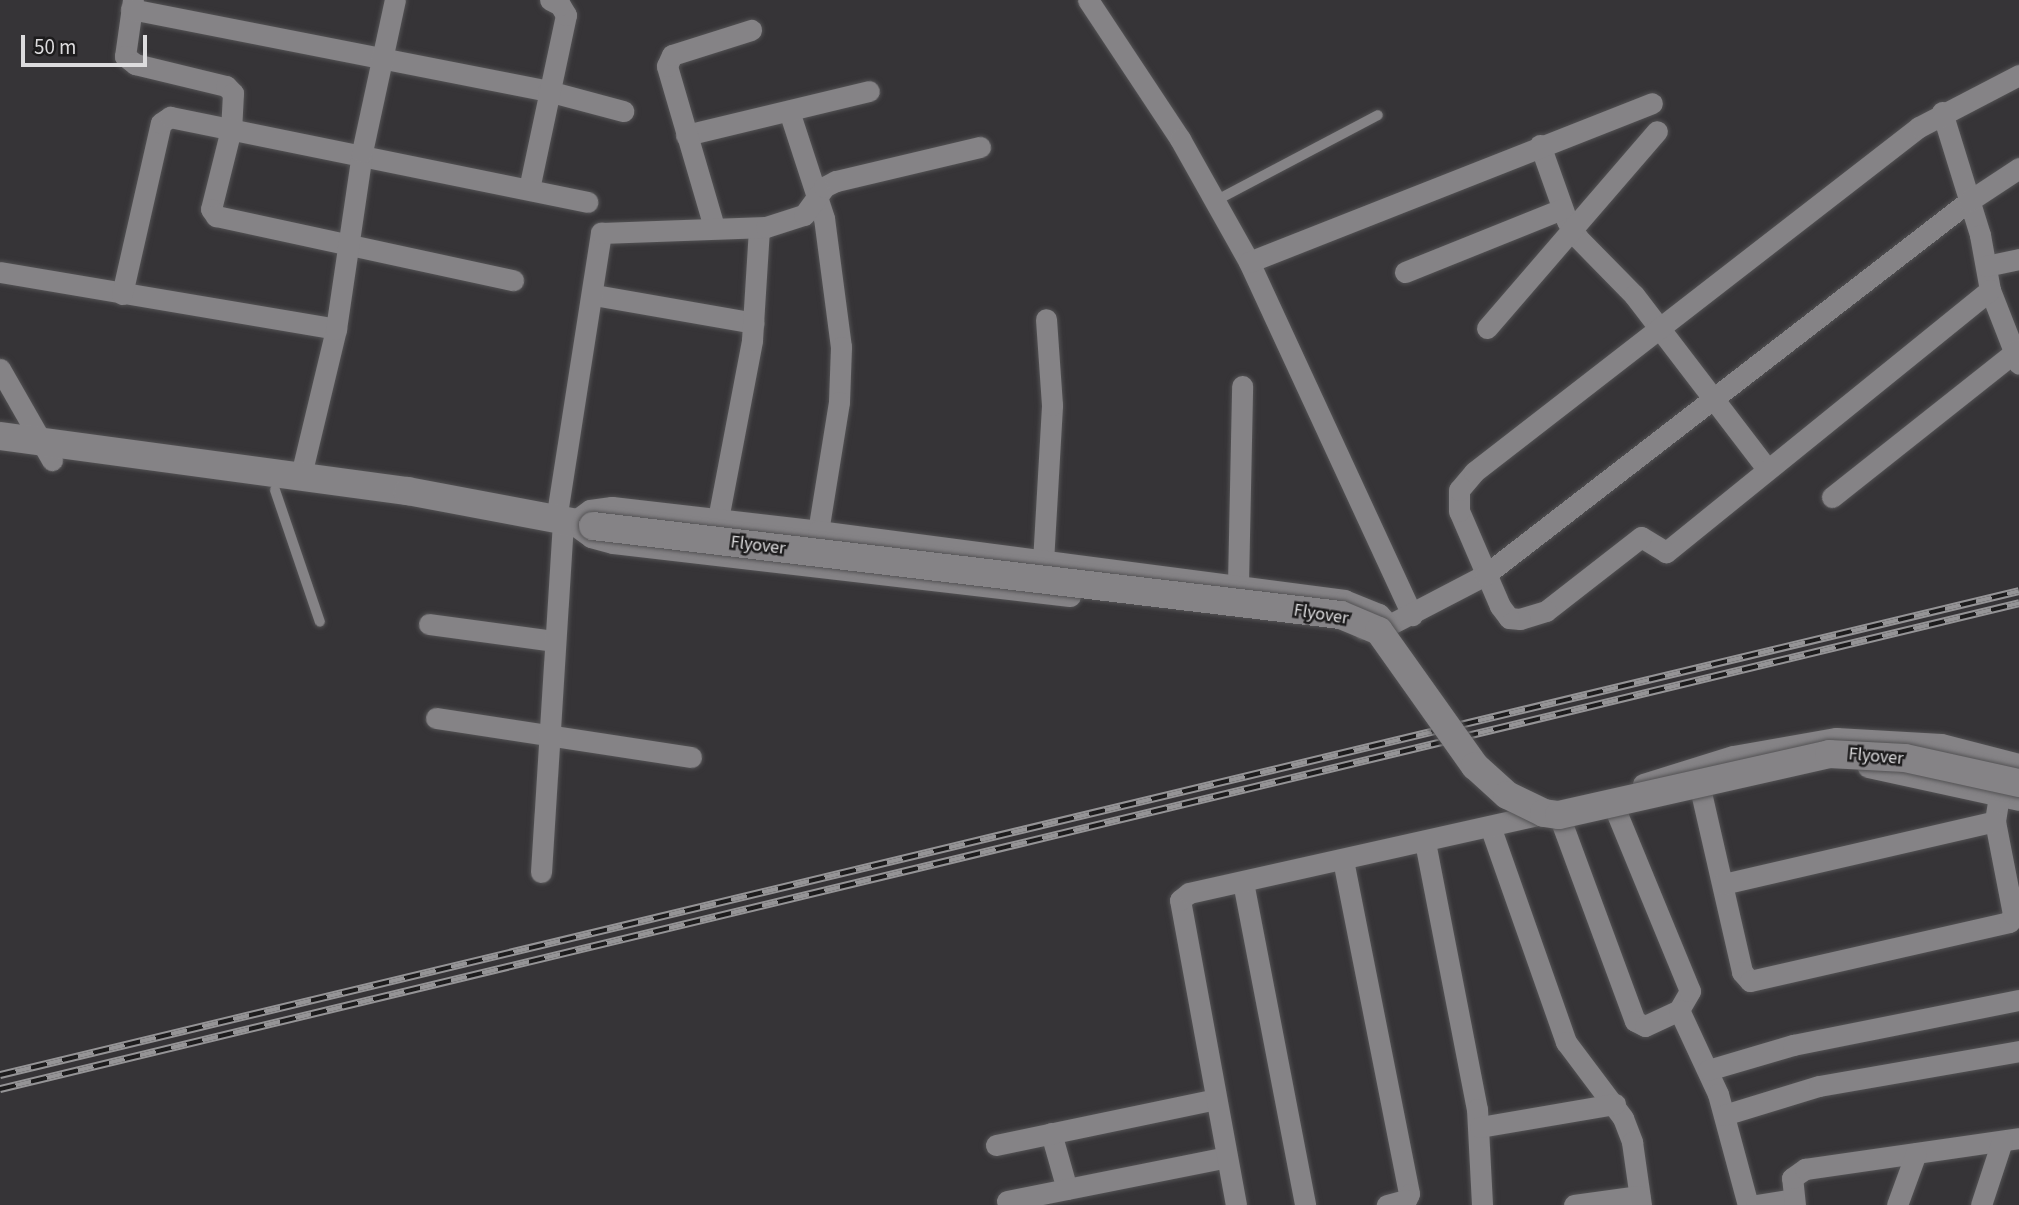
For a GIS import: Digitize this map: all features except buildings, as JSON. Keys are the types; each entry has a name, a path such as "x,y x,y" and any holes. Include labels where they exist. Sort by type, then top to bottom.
{"main road":[{"path":"0,436 47,450 275,490 405,507 484,508"},
{"path":"0,453 47,450 301,475 484,508"},
{"name":"Flyover","path":"484,508 571,522 1341,615 1379,631 1475,766 1507,795 1544,813 1559,814 1829,754 1926,762 2012,793"}],"street":[{"path":"301,475 336,329 361,159 395,0"},
{"path":"528,189 566,15 560,5 550,0"},
{"path":"1088,0 1180,138 1249,262 1412,615"},
{"path":"513,280 216,216 212,203 230,129 234,96 229,88 135,64 125,56 132,5 382,61 548,91 623,111"},
{"path":"715,227 686,135 668,61 681,52 751,30"},
{"path":"1990,290 1666,552 1646,537 1637,538 1535,616 1509,618 1485,575 1459,511 1459,490 1465,481 1942,112 2019,75"},
{"path":"686,135 869,91"},
{"path":"1249,262 1652,103"},
{"path":"789,111 818,196 830,251 842,364 818,531"},
{"path":"1832,497 2017,354 1990,290 1969,201 1942,112"},
{"path":"122,295 161,123 174,117 361,159 587,202"},
{"path":"1487,328 1657,131"},
{"path":"1540,145 1562,208 1573,230 1661,329 1767,469"},
{"path":"541,872 554,641 571,522 599,238 605,230 759,228 804,215 818,196 836,181 980,147"},
{"path":"571,522 591,537 613,543 1350,629 1389,625 1485,575 1715,400 1969,201 2019,168"},
{"path":"1405,272 1562,208"},
{"path":"718,519 754,323 759,228"},
{"path":"1986,266 2019,259"},
{"path":"0,272 122,295 336,329"},
{"path":"594,295 754,323"},
{"path":"1043,562 1052,405 1046,319"},
{"path":"0,369 47,450"},
{"path":"1238,584 1242,386"},
{"path":"571,522 600,506 818,531 1344,600 1372,610 1389,625"},
{"path":"429,624 554,641"},
{"path":"436,718 691,757"},
{"path":"1236,1205 1178,906 1189,893 1491,829 1733,756 1798,742 1856,738 1941,744 2019,764"},
{"path":"1526,820 1561,821 1792,766 1835,763 1950,781 2012,793 1996,821 2013,914 2009,922 1996,926 1750,981 1742,972 1700,788"},
{"path":"1561,821 1636,1024 1645,1026 1679,1010 1690,991 1615,809"},
{"path":"1723,884 1996,821"},
{"path":"1491,829 1566,1042 1615,1104 1632,1142 1640,1201 1574,1205"},
{"path":"1425,842 1480,1127 1482,1205"},
{"path":"1343,860 1409,1194 1406,1200 1387,1205"},
{"path":"1243,883 1305,1205"},
{"path":"1707,1070 1793,1045 2019,1000"},
{"path":"1679,1010 1707,1070 1724,1115 1746,1205"},
{"path":"1724,1115 1819,1086 2019,1051"},
{"path":"996,1145 1216,1099"},
{"path":"1480,1127 1615,1104"},
{"path":"1051,1133 1067,1189"},
{"path":"1756,1205 1795,1202 1792,1178 1799,1171 2011,1140"},
{"path":"1981,1205 2011,1140"},
{"path":"1897,1205 1916,1153"},
{"path":"1007,1201 1227,1157"}],"lane":[{"path":"1215,201 1378,116"},
{"path":"275,490 320,622"}],"railway":[{"path":"0,1075 2019,591"},
{"path":"0,1089 2019,603"}]}
